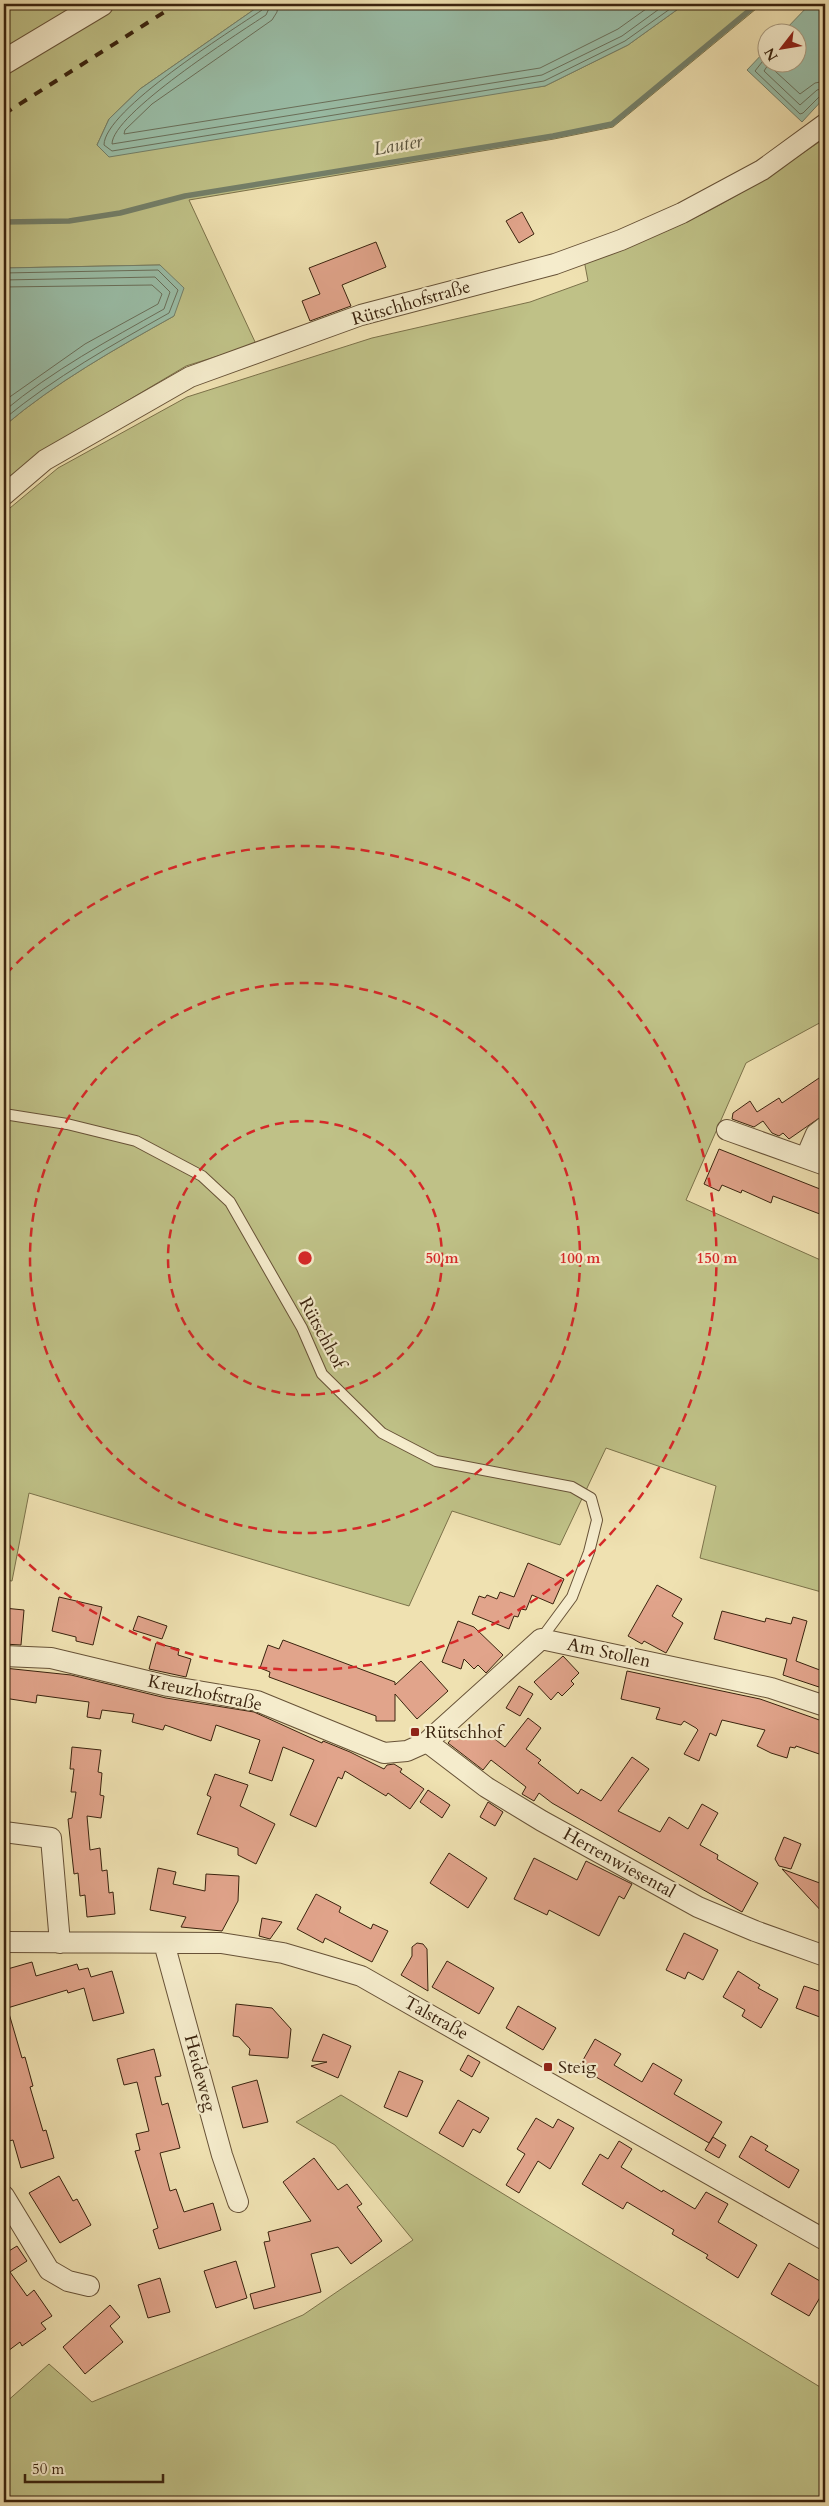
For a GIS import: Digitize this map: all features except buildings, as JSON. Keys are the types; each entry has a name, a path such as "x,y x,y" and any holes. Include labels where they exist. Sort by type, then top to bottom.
{"street":[{"path":"4,62 101,4"},
{"name":"Rütschhofstraße","path":"4,495 45,460 190,377 361,315 554,264 621,240 682,213 762,170 825,124"},
{"path":"806,1157 816,1134 825,1127"},
{"path":"727,1130 825,1165"},
{"path":"427,1742 540,1639"},
{"name":"Am Stollen","path":"540,1639 771,1688 825,1706"},
{"name":"Kreuzhofstraße","path":"4,1656 51,1658 168,1686 258,1701 384,1753 407,1751 427,1742"},
{"name":"Herrenwiesental","path":"427,1742 494,1792 542,1821 698,1907 755,1931 825,1956"},
{"path":"4,1832 51,1838 60,1943"},
{"name":"Talstraße","path":"4,1942 221,1943 283,1953 361,1976 825,2240"},
{"name":"Heideweg","path":"164,1943 222,2155 238,2202"},
{"path":"4,2196 49,2270 68,2281 89,2286"}],"lane":[{"name":"Rütschhof","path":"4,1114 67,1124 136,1141 202,1176 230,1202 302,1328 322,1374 382,1433 436,1461 572,1487 591,1498 597,1520 572,1597 540,1639"}],"green space":[{"path":"4,4 262,4 140,89 109,119 97,145 545,86 628,45 685,4 762,4 613,127 554,139 189,200 256,344 186,366 41,452 4,484 4,426 65,381 174,316 160,265 4,268"},
{"path":"825,138 825,1020 746,1063 686,1200 825,1262 825,1593 700,1558 716,1486 606,1448 560,1545 452,1511 409,1606 29,1493 12,1581 4,1580 4,513 58,468 187,397 372,338 530,302 588,281 584,260 647,238 703,214 756,184"},
{"path":"341,2095 825,2390 825,2502 4,2502 4,2404 49,2364 92,2402 303,2315 413,2240 335,2145 296,2122"}],"water":[{"path":"262,4 685,4 628,45 545,86 109,157 97,145 109,119 140,89"},
{"path":"810,4 825,4 825,97 802,122 747,70 756,61 756,72 806,72 806,22 793,22"},
{"path":"160,265 184,288 174,316 65,381 4,426 4,268"}],"waterway":[{"name":"Lauter","path":"4,222 69,221 120,213 185,196 553,136 612,124 757,4"}],"railway":[{"path":"4,114 177,4"}],"place":[{"name":"Rütschhof","path":"415,1732"},
{"name":"Steig","path":"548,2067"}]}
